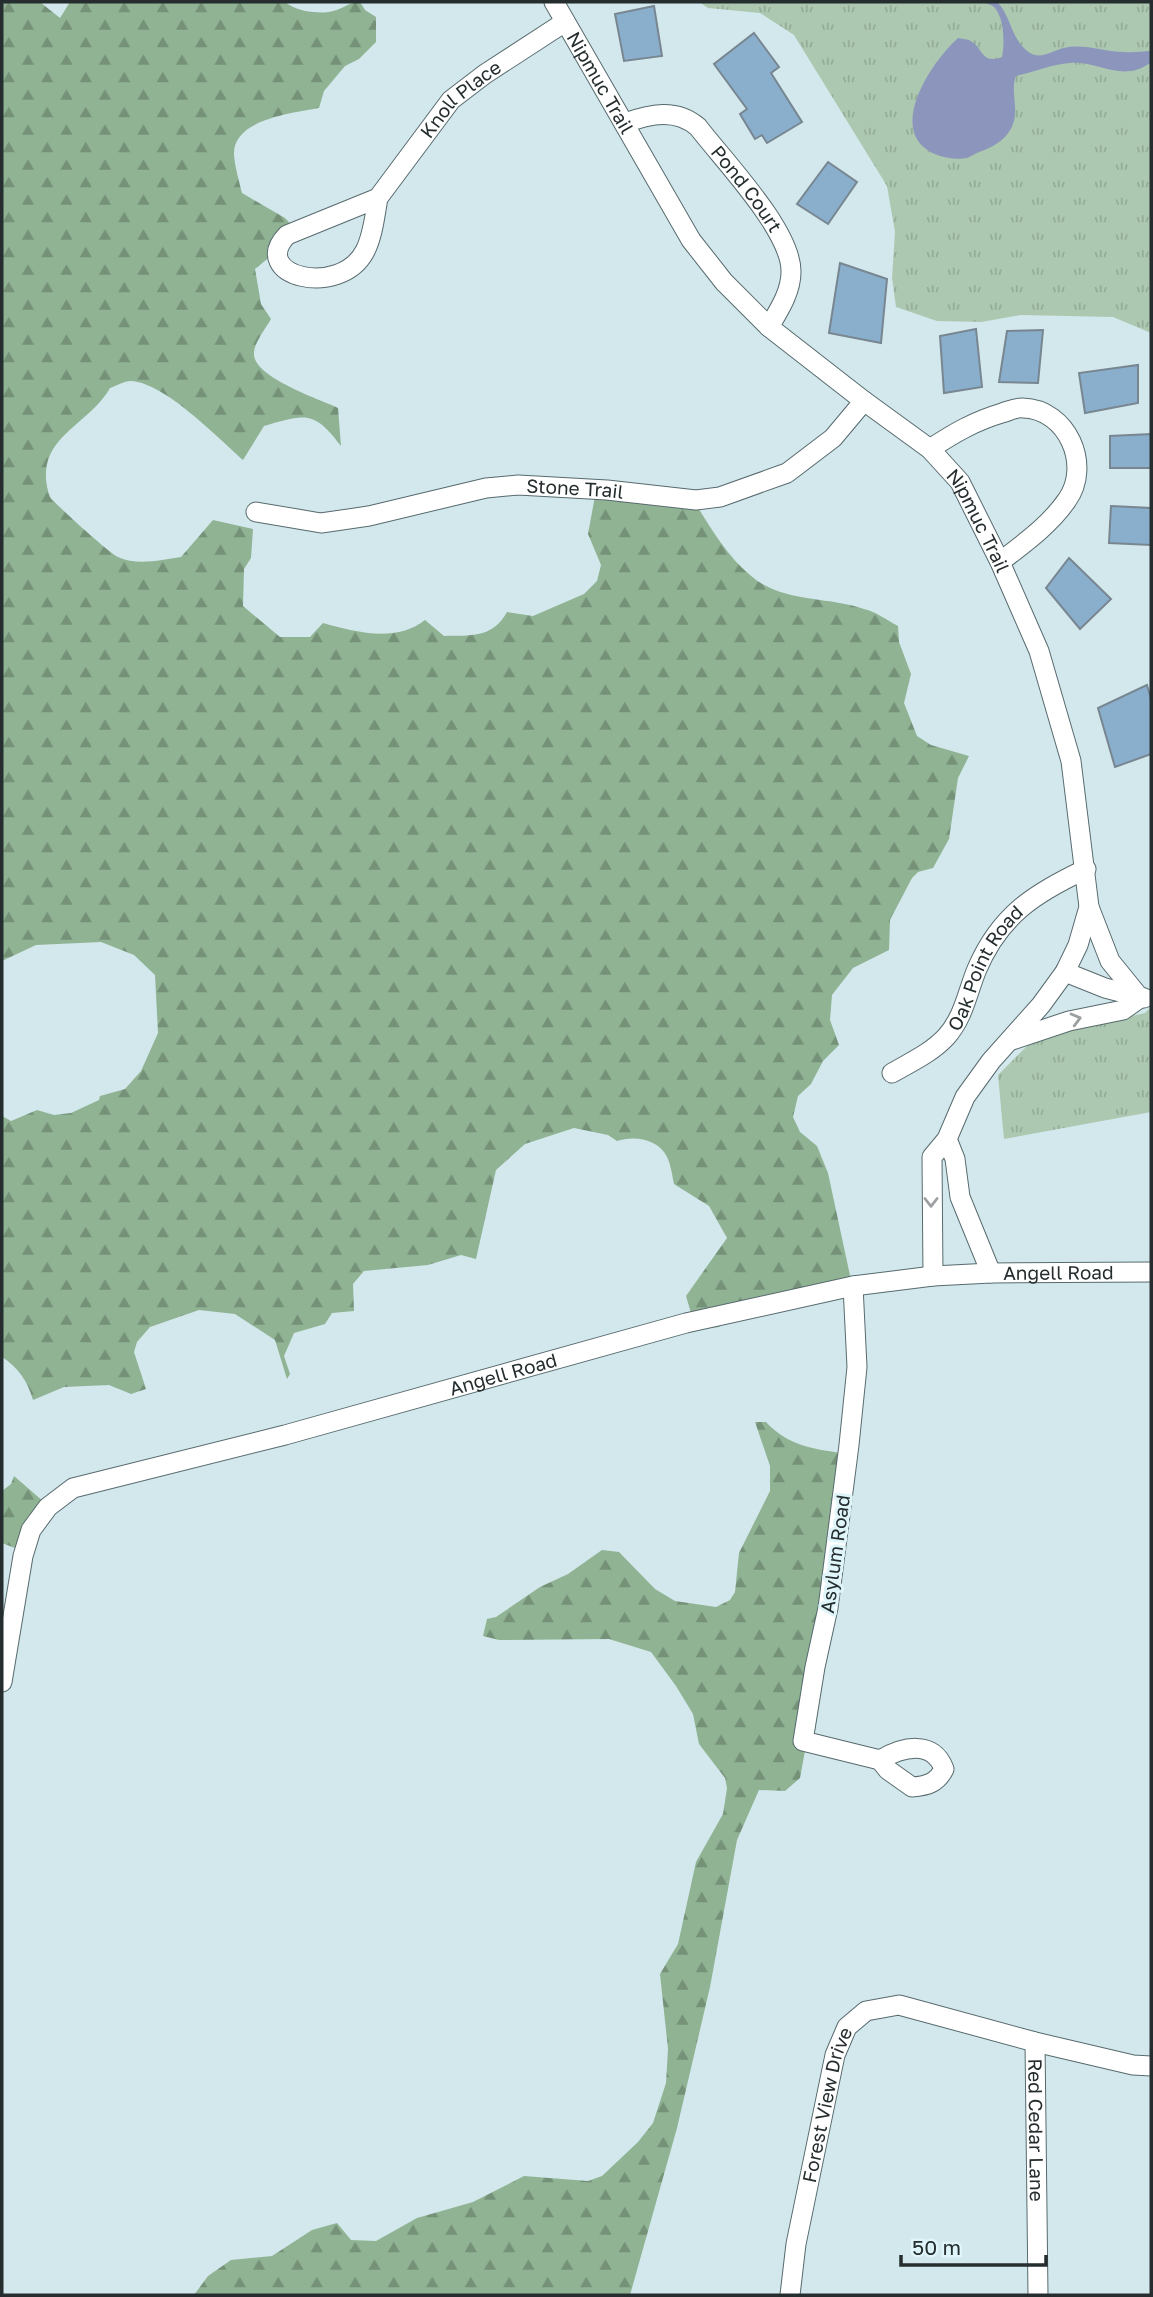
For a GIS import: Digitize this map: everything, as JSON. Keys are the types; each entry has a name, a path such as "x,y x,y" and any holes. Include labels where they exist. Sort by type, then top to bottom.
{"street":[{"name":"Nipmuc Trail","path":"554,2 691,240 724,282 768,327 930,449 960,482 1000,562 1039,651 1052,691 1070,761 1089,907 1078,944 1065,972 1011,1041 991,1061 965,1097 947,1139 932,1157 933,1276"},
{"name":"Knoll Place","path":"379,198 287,235 281,242 278,256 282,267 294,276 313,279 334,276 352,268 366,250 379,198 451,100 485,74 565,22"},
{"name":"Pond Court","path":"625,123 657,114 677,115 688,119 745,185 770,220 782,239 791,271 781,307 768,327"},
{"name":"Stone Trail","path":"256,512 321,523 369,516 486,488 518,485 607,490 696,500 720,497 788,473 833,438 864,401"},
{"path":"930,449 966,425 1022,407 1046,412 1063,428 1074,445 1077,466 1075,484 1068,500 1045,525 1000,562"},
{"name":"Oak Point Road","path":"892,1073 933,1050 953,1029 985,952 1021,905 1050,886 1086,869"},
{"path":"1089,907 1110,961 1146,998"},
{"path":"1065,972 1105,988 1146,998"},
{"path":"1011,1041 1069,1021 1123,1010 1146,998"},
{"path":"947,1139 955,1159 960,1197 990,1273"},
{"name":"Angell Road","path":"2,1682 23,1556 31,1530 48,1507 73,1488 285,1435 686,1323 853,1286 933,1276 990,1273 1151,1272"},
{"name":"Asylum Road","path":"853,1286 857,1367 849,1445 830,1597 803,1741 880,1760"},
{"name":"Forest View Drive","path":"790,2295 796,2244 832,2068 848,2027 866,2011 900,2005 1035,2042"},
{"name":"Red Cedar Lane","path":"1038,2295 1035,2042 1133,2065 1151,2066"}],"green space":[{"path":"2,2 40,2 60,18 70,2 285,2 301,10 321,13 360,2 365,10 376,17 376,42 359,59 345,66 324,91 319,108 280,116 253,126 243,133 236,143 234,155 242,193 285,218 299,233 255,269 261,304 271,319 256,345 256,362 275,379 338,408 341,446 332,434 316,421 308,418 290,419 264,426 243,460 190,413 159,391 131,381 110,388 104,398 55,446 48,460 46,476 50,497 113,554 125,560 141,562 181,557 213,520 253,529 251,558 244,569 243,606 280,637 310,637 323,623 375,634 401,631 425,620 444,636 480,634 494,627 507,612 533,616 584,594 597,581 601,565 588,534 595,496 697,506 735,560 762,584 790,595 868,610 898,626 899,642 911,674 904,703 917,736 931,745 969,756 958,778 949,839 933,868 918,872 912,878 890,920 889,950 853,968 832,995 830,1020 839,1045 823,1061 811,1084 798,1096 793,1117 800,1132 817,1146 828,1173 854,1294 722,1324 719,1327 696,1330 686,1296 727,1238 709,1206 674,1184 667,1157 652,1142 631,1138 617,1141 608,1135 574,1128 525,1144 496,1170 476,1259 461,1255 428,1265 364,1271 353,1284 354,1311 332,1313 325,1324 294,1333 284,1356 290,1374 287,1379 275,1340 235,1314 199,1310 150,1327 137,1342 134,1352 146,1389 131,1394 109,1385 64,1387 33,1400 22,1376 2,1357 2,1116 11,1121 37,1110 54,1115 71,1113 99,1100 100,1096 125,1089 141,1071 158,1033 155,975 134,955 101,942 36,945 2,961"},
{"path":"699,2 1151,2 1151,333 1113,317 1021,315 981,322 937,321 896,307 892,278 895,232 887,186 794,35 760,13 708,8"},
{"path":"1151,1007 1151,1112 1004,1139 998,1075 1035,1038 1145,1013"},
{"path":"755,1422 766,1422 784,1437 803,1446 848,1454 834,1593 800,1778 785,1791 759,1790 737,1840 710,1987 677,2128 630,2295 194,2295 208,2276 231,2260 272,2256 312,2230 337,2223 351,2240 376,2241 417,2218 473,2202 524,2176 588,2181 602,2176 638,2142 653,2123 666,2083 668,2049 660,1974 678,1944 696,1862 723,1814 727,1788 725,1778 699,1744 693,1714 651,1652 609,1639 499,1640 483,1636 487,1619 496,1617 540,1587 568,1574 602,1550 619,1552 655,1589 675,1601 716,1607 730,1600 735,1592 739,1553 770,1491 770,1466"},
{"path":"14,1476 44,1502 25,1552 2,1543 2,1491 11,1484"}],"water":[{"path":"983,2 997,2 1005,12 1019,42 1034,55 1044,55 1071,47 1117,52 1151,51 1151,63 1138,69 1120,71 1070,63 1016,76 1015,118 1011,129 1001,141 967,158 947,158 935,154 920,144 913,130 913,114 918,96 936,63 958,38 974,43 990,59 1002,57 1000,17 994,7"}],"building":[{"path":"654,6 662,56 624,61 615,14"},
{"path":"754,33 779,67 771,73 802,122 767,143 762,135 755,139 740,114 747,109 714,64"},
{"path":"828,162 857,182 828,224 797,204"},
{"path":"840,263 887,279 881,343 829,333"},
{"path":"976,329 982,387 944,393 940,336"},
{"path":"1043,330 1038,383 999,382 1007,331"},
{"path":"1138,365 1138,403 1085,413 1079,373"},
{"path":"1151,434 1151,468 1110,468 1110,436"},
{"path":"1111,506 1151,508 1151,545 1109,543"},
{"path":"1069,558 1111,599 1080,629 1046,588"},
{"path":"1147,685 1151,699 1151,754 1115,767 1098,708"}]}
